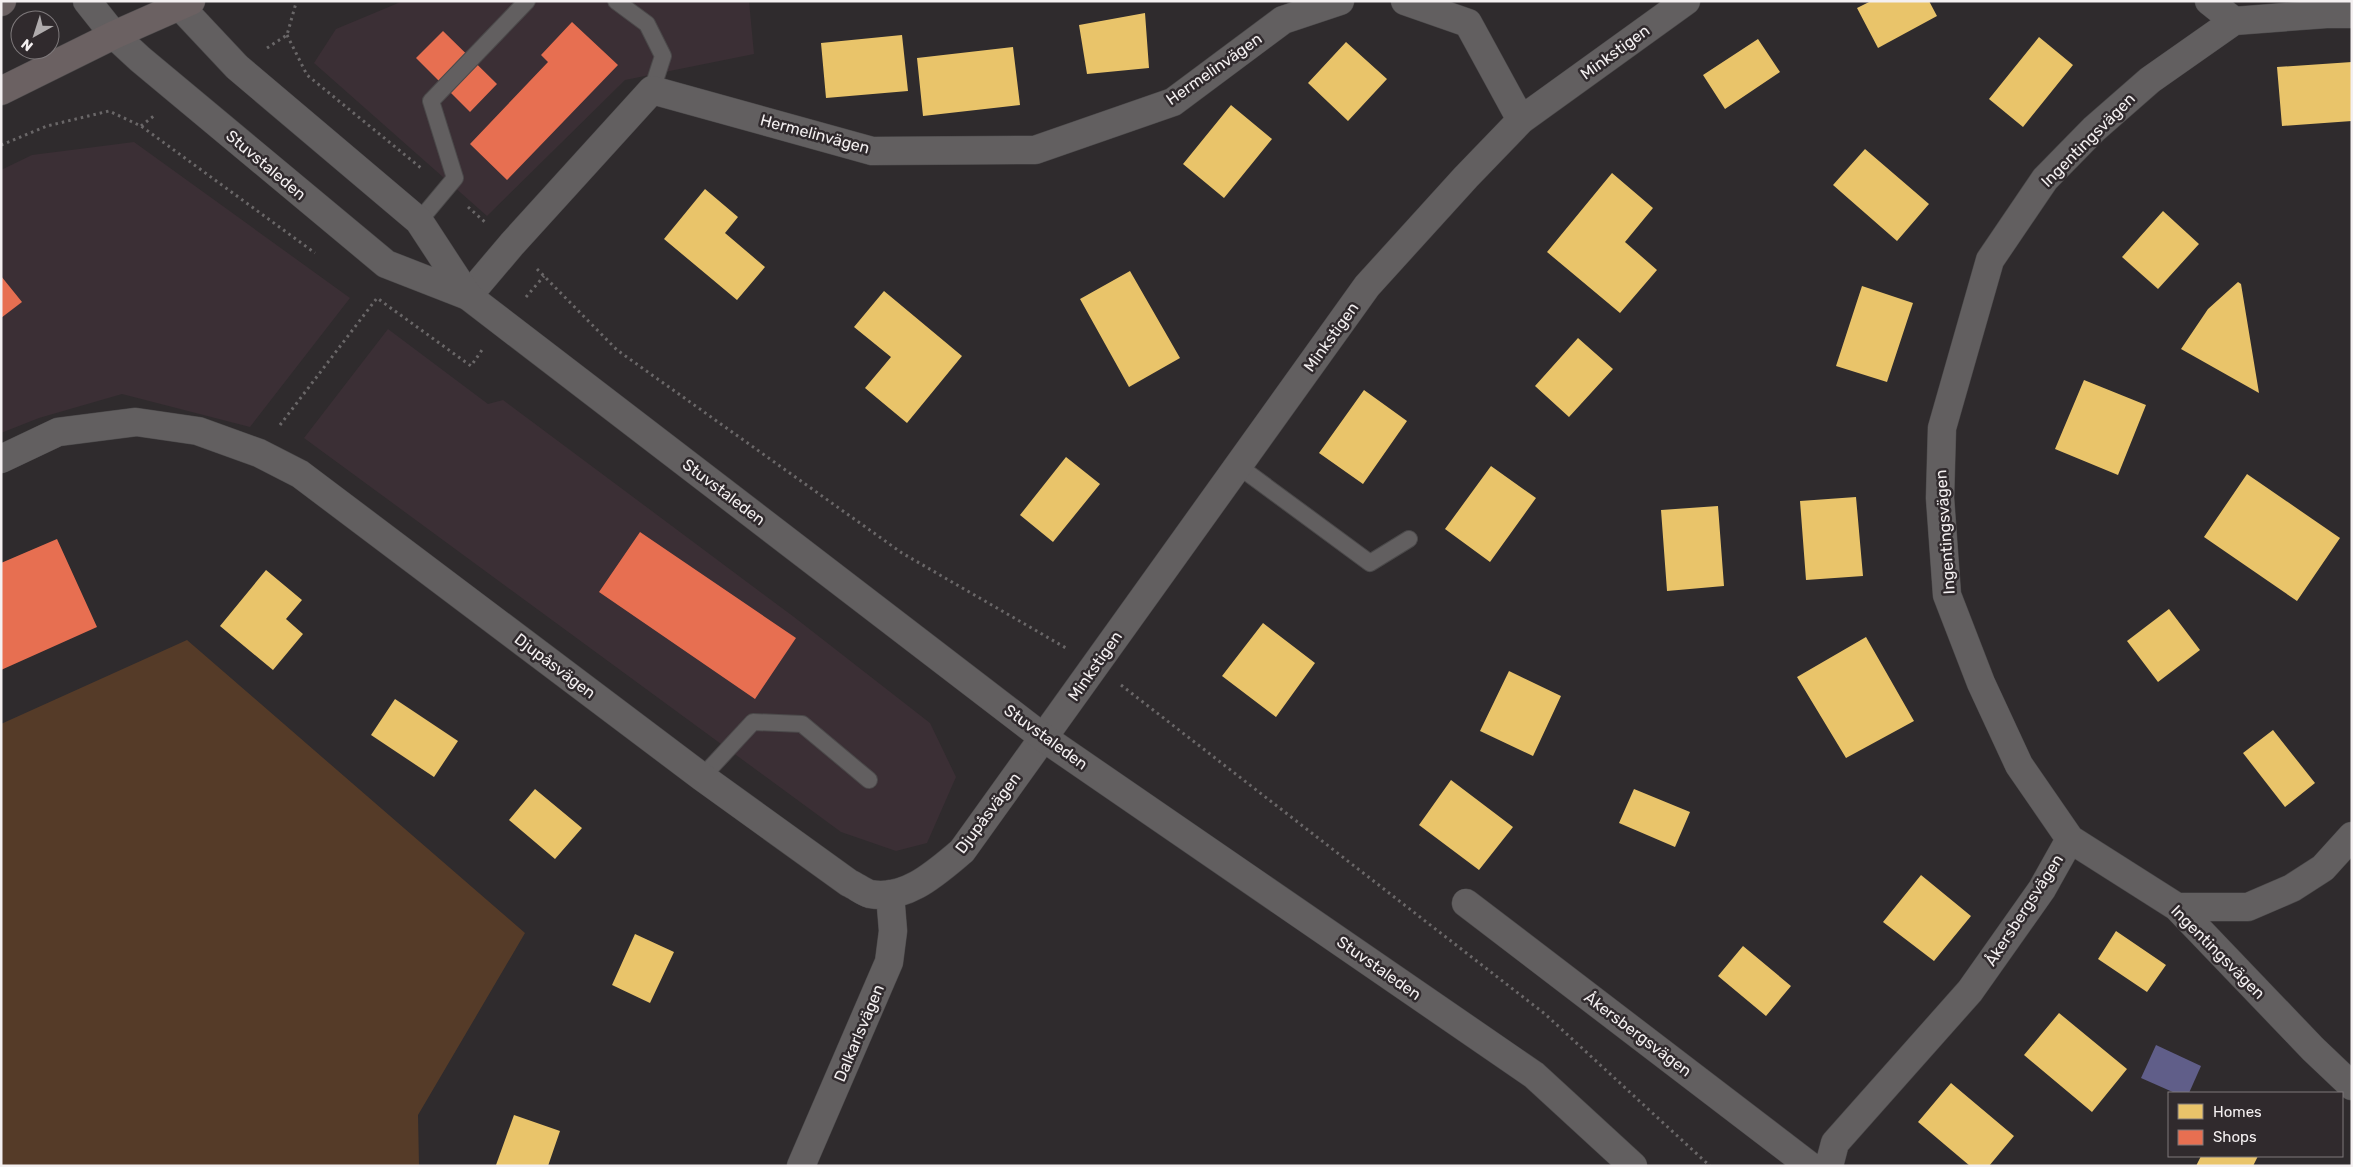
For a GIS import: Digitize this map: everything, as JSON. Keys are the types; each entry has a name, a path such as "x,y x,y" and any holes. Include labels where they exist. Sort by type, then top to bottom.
{"main road":[{"path":"1,91 182,3"}],"street":[{"name":"Stuvstaleden","path":"87,1 114,35 175,89 386,264 468,296 1044,738 1534,1075 1633,1166"},
{"name":"Hermelinvägen","path":"652,90 872,151 1035,150 1173,102 1284,20 1340,1"},
{"path":"1405,1 1468,23 1521,120"},
{"name":"Minkstigen","path":"1044,738 1237,465 1367,286 1521,120 1686,1"},
{"path":"2209,1 2234,21 2326,14 2352,14"},
{"name":"Stuvstaleden","path":"182,3 237,67 419,221 468,296"},
{"name":"Ingentingsvägen","path":"2234,21 2150,80 2094,129 2044,179 1990,260 1942,428 1940,498 1947,595 1981,683 2019,765 2070,839 2177,907 2313,1050 2352,1086"},
{"path":"468,296 512,244 652,90"},
{"name":"Djupåsvägen","path":"1,459 58,432 136,422 198,431 259,453 300,474 702,777 849,883 869,894 890,894 910,889 939,871 962,851 1044,738"},
{"path":"2177,907 2248,907 2292,888 2324,868 2352,836"},
{"name":"Åkersbergsvägen","path":"1829,1166 1835,1143 1970,991 2042,888 2070,839"},
{"name":"Dalkarlsvägen","path":"801,1166 889,962 893,931 890,894"},
{"name":"Åkersbergsvägen","path":"1466,903 1810,1166"}],"lane":[{"path":"419,221 455,178 431,101 527,1"},
{"path":"616,1 647,24 664,56 652,90"},
{"path":"1237,465 1370,563 1408,539"},
{"path":"702,777 753,722 802,724 869,780"}],"path":[{"path":"296,2 287,35 307,75 512,244 617,350 886,541 1096,665 1545,1014 1710,1166"},
{"path":"1,145 48,126 109,111 141,126 322,258"},
{"path":"370,292 471,366 503,323 544,276"},
{"path":"259,453 377,298"}],"shaded area":[{"path":"403,1 749,1 754,54 625,80 487,216 314,63 336,29"},
{"path":"134,142 350,298 250,427 122,394 39,418 1,433 1,170 32,155"},
{"path":"388,329 488,404 503,400 794,617 930,723 956,777 927,843 896,851 841,832 304,438"},
{"path":"187,640 525,933 418,1115 419,1166 1,1166 1,724"},
{"path":"2156,1045 2201,1066 2189,1092 2173,1092 2141,1078"}],"building: Homes":[{"path":"1871,1 1929,1 1937,16 1878,48 1857,8"},
{"path":"1145,13 1149,68 1087,74 1079,25"},
{"path":"902,35 908,91 826,98 821,43"},
{"path":"2039,37 2073,65 2023,127 1989,99"},
{"path":"1758,39 1780,72 1725,109 1703,75"},
{"path":"1346,42 1387,79 1348,121 1308,83"},
{"path":"1013,47 1020,105 923,116 917,58"},
{"path":"2352,62 2352,121 2282,126 2277,67"},
{"path":"1231,105 1272,139 1224,198 1183,164"},
{"path":"1865,149 1929,204 1897,241 1833,185"},
{"path":"1612,173 1653,208 1625,242 1657,270 1620,313 1547,252"},
{"path":"705,189 738,217 725,233 765,267 737,300 664,239"},
{"path":"2163,211 2199,244 2158,289 2122,257"},
{"path":"1130,271 1180,358 1129,387 1080,299"},
{"path":"2238,282 2241,284 2259,393 2181,349 2208,309"},
{"path":"1862,286 1913,303 1887,382 1836,366"},
{"path":"884,291 962,356 907,423 865,388 891,357 854,327"},
{"path":"1578,338 1613,369 1569,417 1535,386"},
{"path":"2084,380 2146,405 2118,475 2055,449"},
{"path":"1364,390 1407,421 1363,484 1319,453"},
{"path":"1066,457 1100,484 1053,542 1020,515"},
{"path":"1491,466 1536,498 1490,562 1445,529"},
{"path":"2247,474 2340,538 2297,601 2204,537"},
{"path":"1856,497 1863,576 1806,580 1800,501"},
{"path":"1718,506 1724,586 1667,591 1661,510"},
{"path":"266,570 302,600 286,619 303,634 273,670 220,626"},
{"path":"2169,609 2200,650 2158,682 2127,641"},
{"path":"1263,623 1315,663 1276,717 1222,676"},
{"path":"1866,637 1914,721 1846,758 1797,677"},
{"path":"1509,671 1561,696 1533,756 1480,731"},
{"path":"395,699 458,741 434,777 371,735"},
{"path":"2273,730 2315,783 2285,807 2243,753"},
{"path":"1451,780 1513,827 1479,870 1419,825"},
{"path":"535,789 582,828 555,859 509,820"},
{"path":"1634,789 1690,812 1675,847 1619,823"},
{"path":"1921,875 1971,916 1934,961 1883,922"},
{"path":"2116,931 2166,965 2147,992 2098,959"},
{"path":"635,934 674,952 650,1003 612,985"},
{"path":"1743,946 1791,986 1766,1016 1718,976"},
{"path":"2059,1013 2127,1069 2092,1112 2024,1055"},
{"path":"1951,1083 2014,1136 1989,1166 1970,1166 1918,1122"},
{"path":"514,1115 560,1131 548,1166 496,1165"},
{"path":"2200,1157 2258,1157 2253,1166 2196,1166"}],"building: Shops":[{"path":"572,22 618,65 507,180 470,144 548,62 541,55"},
{"path":"443,31 497,84 470,112 416,58"},
{"path":"1,276 22,302 1,318"},
{"path":"640,532 796,638 755,699 599,592"},
{"path":"57,539 97,627 1,670 1,563"}]}
